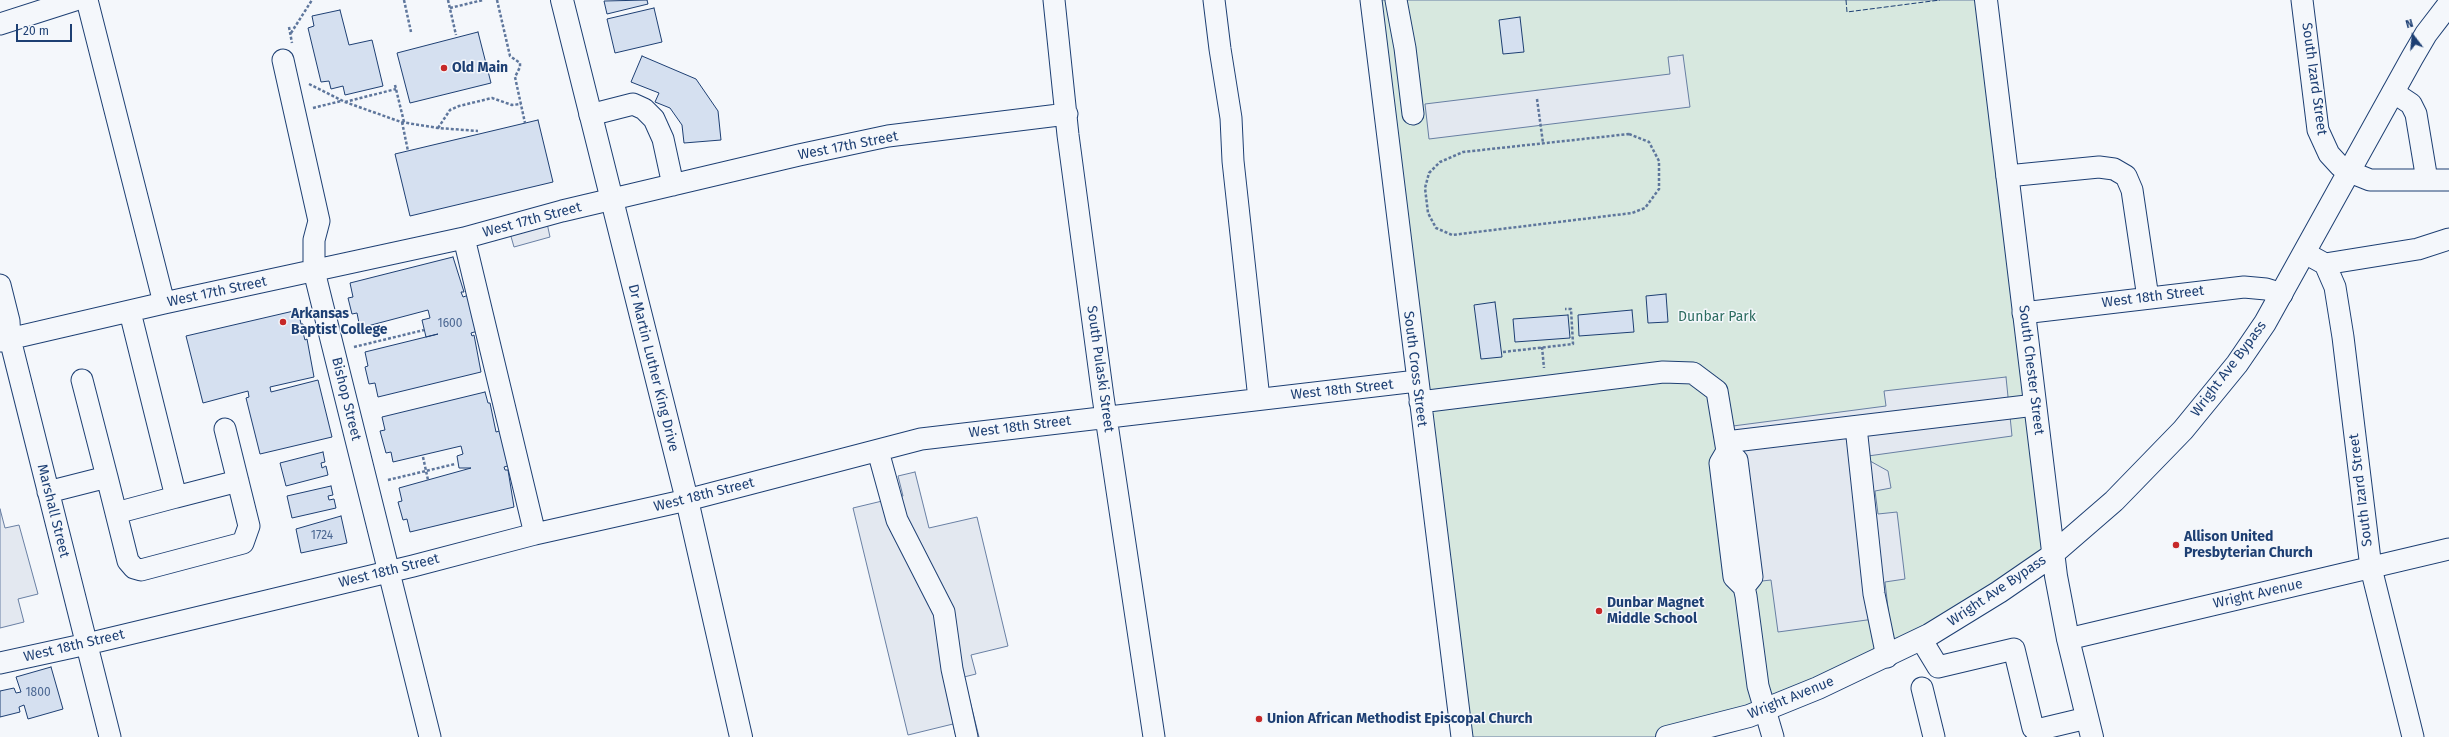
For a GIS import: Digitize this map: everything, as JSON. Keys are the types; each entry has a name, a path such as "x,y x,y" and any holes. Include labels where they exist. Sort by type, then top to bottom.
{"main road":[{"name":"Dr Martin Luther King Drive","path":"562,0 687,500 741,737"},
{"name":"South Chester Street","path":"1986,0 2053,553 2068,639 2090,728"},
{"name":"Wright Ave Bypass","path":"1915,642 1999,592 2053,553 2114,501 2183,430 2237,364 2282,294 2426,34 2449,4"},
{"name":"Wright Avenue","path":"1667,737 1734,721 1764,710 1887,657 1915,642"}],"street":[{"path":"0,24 75,0"},
{"path":"87,0 164,303"},
{"name":"South Pulaski Street","path":"1054,0 1068,135 1106,417 1154,737"},
{"path":"1214,0 1231,118 1233,161 1259,399"},
{"name":"South Cross Street","path":"1371,0 1462,737"},
{"path":"1385,118 1420,113 1396,0"},
{"name":"South Izard Street","path":"2302,0 2318,130 2329,154 2340,166 2350,172 2370,180 2449,180"},
{"name":"Bishop Street","path":"283,60 319,220 314,240 314,271 430,737"},
{"path":"2394,92 2411,104 2416,114 2427,180"},
{"path":"590,115 633,104 644,109 654,119 663,139 673,186"},
{"name":"West 17th Street","path":"5,340 164,303 464,238 611,200 888,136 1067,114"},
{"path":"2007,176 2099,167 2114,169 2126,176 2132,190 2148,298"},
{"path":"464,238 535,534"},
{"path":"2305,252 2325,264 2418,249 2449,239"},
{"name":"South Izard Street","path":"2325,264 2334,288 2343,337 2371,568 2413,737"},
{"name":"Marshall Street","path":"0,285 9,321 5,340 48,492 110,737"},
{"name":"West 18th Street","path":"2023,312 2244,287 2266,289 2282,294"},
{"path":"130,312 176,497"},
{"path":"1420,402 1663,372 1693,373 1717,391 1726,446 1720,463 1734,577 1744,587 1758,686 1773,737"},
{"path":"82,380 128,561 134,568 141,570 242,543 249,526 225,429"},
{"name":"West 18th Street","path":"0,663 87,644 388,572 535,534 687,500 921,439 1417,381"},
{"path":"1726,446 1856,427 2035,405"},
{"path":"1856,427 1874,594 1887,657"},
{"path":"878,451 897,520 944,612 952,669 967,737"},
{"path":"48,492 107,476"},
{"path":"116,513 238,481"},
{"name":"Wright Avenue","path":"2068,639 2449,549"},
{"path":"1915,642 1938,667 2014,649 2033,728 2090,728"},
{"path":"1922,688 1934,737"}],"path":[{"path":"290,34 312,0"},
{"path":"404,0 411,32"},
{"path":"448,0 456,35"},
{"path":"450,8 483,0"},
{"path":"497,0 510,56 520,63 520,67 515,77 526,123"},
{"path":"305,82 343,101 403,122 438,128 478,131"},
{"path":"395,85 408,151"},
{"path":"295,113 396,89"},
{"path":"438,128 450,110 459,106 492,98 512,105 521,104"},
{"path":"1537,99 1542,143"},
{"path":"1629,134 1649,142 1659,161 1659,189 1645,208 1632,213 1452,235 1436,228 1428,213 1425,188 1429,173 1434,166 1463,152 1542,143 1629,134"},
{"path":"1503,352 1573,344 1571,309 1565,309"},
{"path":"354,347 424,330"},
{"path":"423,457 428,480"},
{"path":"388,480 455,464"}],"green space":[{"name":"Dunbar Park","path":"1370,0 1987,0 2053,553 1909,645 1663,737 1462,737"}],"shaded area":[{"path":"1683,55 1690,107 1429,139 1425,104 1670,74 1668,57"},
{"path":"547,223 550,237 514,247 510,233"},
{"path":"2006,377 2012,436 1868,456 1870,461 1888,471 1891,488 1875,491 1878,514 1897,512 1905,579 1885,582 1889,617 1778,632 1771,580 1753,582 1733,426 1886,406 1884,391"},
{"path":"915,472 929,528 977,517 1008,646 971,655 976,674 964,677 979,737 956,737 953,724 908,735 853,508 903,496 898,476"},
{"path":"0,509 5,528 19,525 38,594 18,599 24,622 0,628"}],"building":[{"path":"647,0 648,4 607,14 604,1"},
{"path":"654,8 662,42 615,53 607,19"},
{"path":"340,10 349,45 372,40 383,86 345,95 343,86 331,89 329,81 321,82 308,28 314,26 312,16"},
{"path":"1520,17 1524,52 1503,54 1499,20"},
{"name":"Old Main","path":"478,32 491,83 410,103 397,53"},
{"path":"642,56 696,79 718,111 721,140 684,143 682,125 670,108 655,102 659,93 631,82"},
{"path":"538,120 553,182 410,216 395,154"},
{"path":"453,257 464,292 461,292 463,297 469,295 478,331 471,333 472,336 474,335 481,372 378,397 375,383 369,384 365,367 368,366 365,352 426,337 422,320 430,318 428,310 360,328 357,313 352,314 348,298 353,297 350,283"},
{"path":"1666,294 1668,322 1648,323 1646,296"},
{"path":"1495,302 1502,357 1481,359 1474,305"},
{"path":"298,310 301,324 303,324 304,328 302,329 305,340 307,339 314,377 270,387 271,392 318,380 332,437 260,454 246,398 249,397 248,391 203,403 186,336"},
{"path":"1632,310 1634,332 1579,336 1578,315"},
{"path":"1568,315 1570,338 1515,342 1513,319"},
{"path":"485,392 488,403 490,403 496,432 503,430 511,465 504,467 505,470 508,470 514,507 410,532 407,519 403,520 398,502 402,501 399,488 471,468 459,468 457,456 463,454 461,446 393,462 391,452 386,453 380,431 385,430 382,417"},
{"path":"323,452 325,462 321,463 322,468 326,466 328,475 286,486 280,463"},
{"path":"331,486 333,495 328,496 329,500 334,499 336,508 292,518 287,496"},
{"path":"341,516 347,543 301,553 296,529"},
{"path":"51,667 63,709 28,719 24,705 19,707 20,712 0,717 0,691 14,688 16,693 21,692 16,677"}],"fence":[{"path":"1846,0 1847,12 1940,0"}],"place":[{"name":"Old Main","path":"444,68"},
{"name":"Arkansas Baptist College","path":"283,322"},
{"name":"Allison United Presbyterian Church","path":"2176,545"},
{"name":"Dunbar Magnet Middle School","path":"1599,611"},
{"name":"Union African Methodist Episcopal Church","path":"1259,719"}]}
